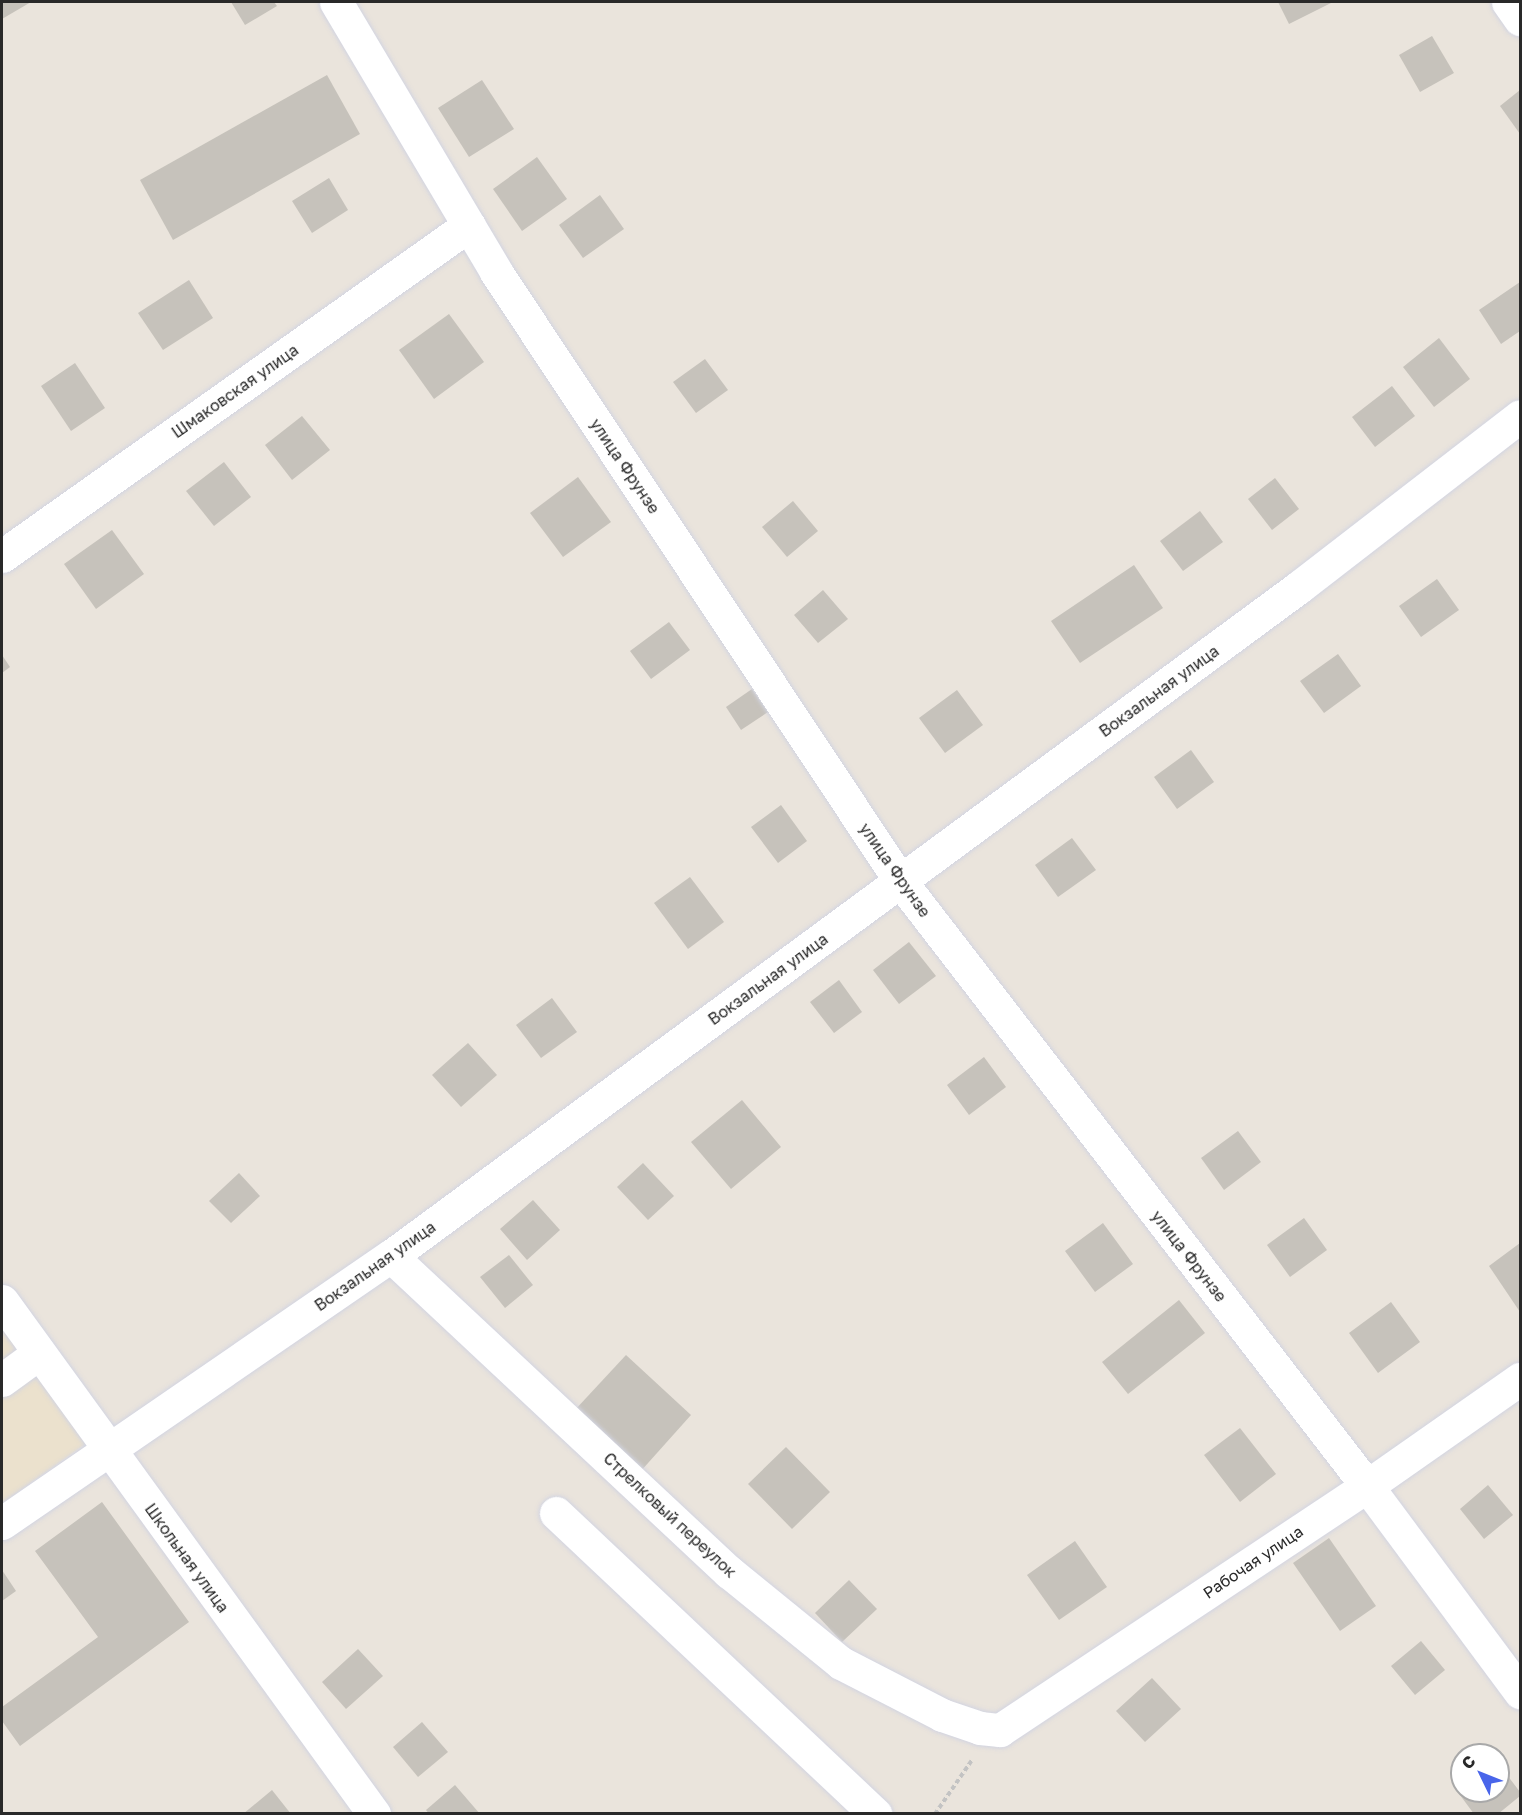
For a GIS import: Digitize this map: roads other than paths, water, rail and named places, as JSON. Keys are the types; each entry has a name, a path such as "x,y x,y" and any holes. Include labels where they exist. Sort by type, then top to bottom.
{"street":[{"name":"улица Фрунзе","path":"336,2 503,282 900,882 1367,1486 1521,1692"},
{"path":"1508,2 1521,20"},
{"name":"Шмаковская улица","path":"2,556 469,225"},
{"name":"Вокзальная улица","path":"2,1523 392,1256 1299,587 1521,416"},
{"name":"Стрелковый переулок","path":"392,1256 729,1572 841,1663 986,1737"},
{"name":"Школьная улица","path":"2,1301 374,1814"},
{"path":"2,1380 39,1353"},
{"name":"Рабочая улица","path":"986,1737 1367,1486 1521,1379"},
{"path":"555,1513 875,1814"}]}
